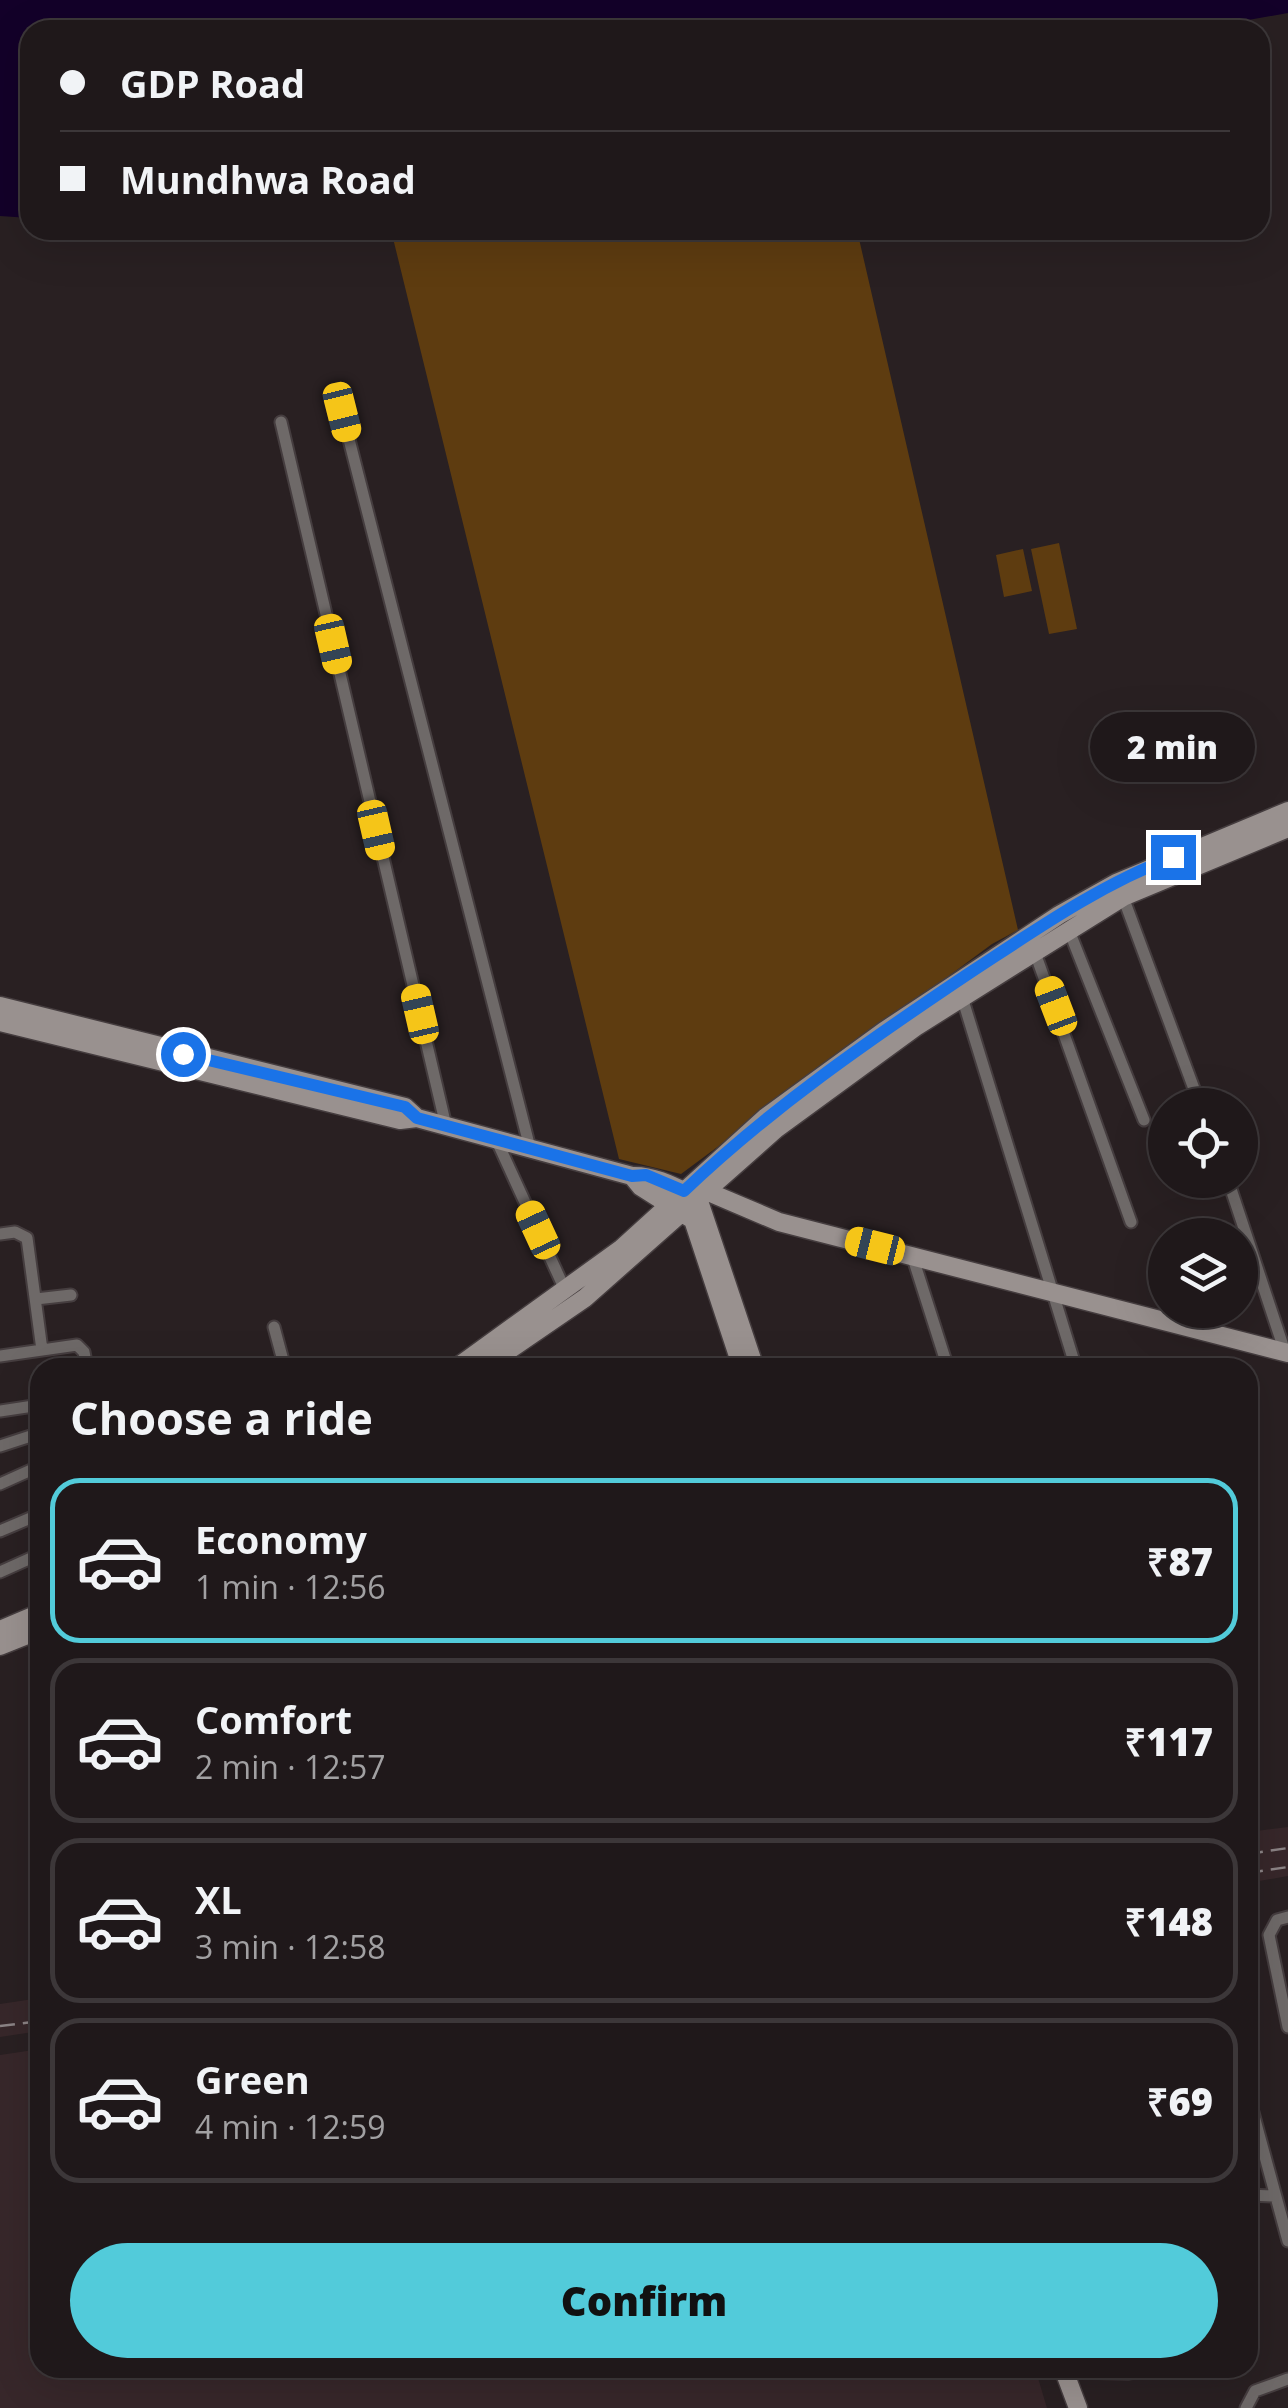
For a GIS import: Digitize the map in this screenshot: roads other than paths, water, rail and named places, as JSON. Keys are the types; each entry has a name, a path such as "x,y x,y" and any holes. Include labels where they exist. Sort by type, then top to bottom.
{"main road":[{"path":"488,1358 566,1292 830,1087 1034,950 1058,928 1288,826"},
{"path":"488,1358 585,1298 821,1075 1160,862 1288,826"},
{"path":"0,1006 405,1107 417,1118"},
{"path":"0,1022 400,1120 417,1118 632,1176 688,1199 1286,1353"},
{"path":"688,1199 752,1358"},
{"path":"688,1199 739,1358"},
{"path":"0,1630 30,1617"},
{"path":"0,1646 30,1634"},
{"path":"1061,2378 1065,2408"},
{"path":"1064,2378 1078,2408"}],"street":[{"path":"342,412 530,1148"},
{"path":"281,422 446,1126"},
{"path":"1123,896 1194,1088"},
{"path":"1058,928 1144,1120"},
{"path":"1034,950 1131,1222"},
{"path":"962,997 1073,1358"},
{"path":"496,1139 566,1292"},
{"path":"1234,1198 1286,1353"},
{"path":"0,1234 15,1232 28,1238 42,1350"},
{"path":"912,1255 945,1358"},
{"path":"36,1300 71,1295"},
{"path":"274,1326 282,1358"},
{"path":"0,1356 77,1345 85,1358"},
{"path":"748,1346 756,1358"},
{"path":"0,1411 30,1406"},
{"path":"0,1446 30,1440"},
{"path":"0,1484 30,1470"},
{"path":"0,1530 30,1518"},
{"path":"0,1572 30,1558"},
{"path":"1288,1916 1277,1920 1270,1935 1288,2027"},
{"path":"1258,2127 1288,2241"},
{"path":"1246,2408 1255,2391 1288,2378"}],"railway":[{"path":"1258,1852 1288,1848"},
{"path":"1258,1872 1288,1867"},
{"path":"0,2026 30,2022"}]}
